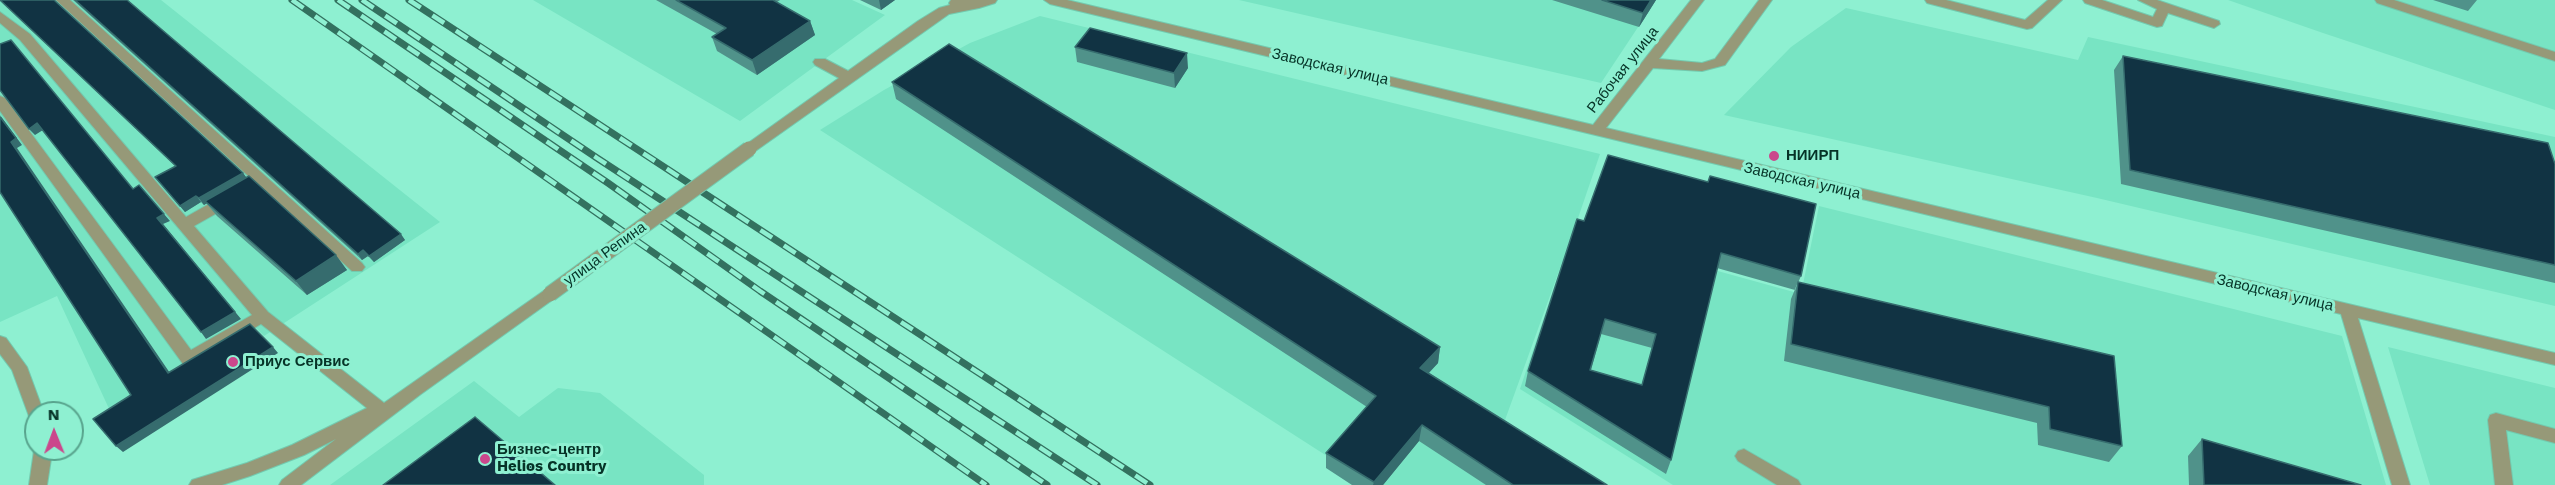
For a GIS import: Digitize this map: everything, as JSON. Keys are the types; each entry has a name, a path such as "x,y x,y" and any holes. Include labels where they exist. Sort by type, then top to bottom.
{"street":[{"path":"62,0 252,187 357,267"},
{"name":"улица Репина","path":"923,24 942,0"},
{"path":"949,0 965,5 990,1"},
{"name":"Заводская улица","path":"1050,0 2555,359"},
{"name":"Рабочая улица","path":"1596,131 1698,0"},
{"path":"1650,63 1702,67 1720,62 1766,0"},
{"path":"1931,0 2026,25 2056,0"},
{"path":"2089,0 2157,23 2164,7"},
{"path":"2144,0 2214,24"},
{"path":"2381,0 2555,57"},
{"name":"улица Репина","path":"288,485 923,24 944,11 965,5"},
{"path":"0,16 25,38 262,316 381,410"},
{"path":"820,62 849,77"},
{"path":"0,101 189,359 262,316"},
{"path":"184,225 252,187"},
{"path":"2348,311 2401,485"},
{"path":"0,342 20,367 32,401"},
{"path":"198,485 250,469 298,450 381,410 416,390"},
{"path":"2504,485 2496,420 2555,436"},
{"path":"1744,456 1792,485"},
{"path":"38,485 42,461"}],"shaded area":[{"path":"0,0 161,0 440,222 264,336 255,327 111,413 57,296 0,322"},
{"path":"533,0 852,0 885,15 740,121"},
{"path":"1239,0 1656,0 1601,83"},
{"path":"2228,0 2555,0 2555,110 2323,33"},
{"path":"1846,8 2078,60 2088,37 2555,137 2555,306 2097,198 1724,115 1791,47"},
{"path":"1040,16 1600,154 1577,221 1685,262 1801,294 1819,206 2342,336 2386,485 1673,485 1520,389 1563,260 1505,420 1599,485 1372,485 820,130 884,90 970,43"},
{"path":"2388,347 2555,388 2555,485 2430,485"},
{"path":"474,381 519,417 558,388 600,393 704,475 704,485 330,485"}],"building":[{"path":"0,0 54,0 243,173 180,206 155,177 176,166"},
{"path":"75,0 127,0 401,234 369,256 363,250 358,254"},
{"path":"676,0 773,0 810,21 752,60 712,37 726,28"},
{"path":"1602,0 1651,0 1643,13"},
{"path":"1090,28 1187,53 1174,73 1075,47"},
{"path":"11,40 133,189 139,185 164,214 157,218 235,312 201,332 37,123 29,129 0,90 0,44"},
{"path":"949,44 1440,347 1420,368 1607,485 1513,485 1422,425 1374,482 1326,453 1376,396 892,82"},
{"path":"2123,56 2548,143 2555,164 2555,265 2130,170"},
{"path":"0,117 16,138 11,142 168,373 250,324 273,347 116,446 93,419 131,395 0,192"},
{"path":"1608,155 1708,182 1710,176 1816,204 1801,276 1721,253 1671,460 1528,371 1577,219 1584,221","holes":["1605,319 1656,334 1642,385 1590,370"]},
{"path":"249,176 336,255 296,281 205,201"},
{"path":"1798,282 2114,356 2122,446 2050,429 2049,407 1791,344"},
{"path":"475,417 555,485 383,485"},
{"path":"2202,439 2361,485 2204,485"}],"railway":[{"path":"292,0 986,485"},
{"path":"338,0 608,183 760,291 1047,485"},
{"path":"362,0 597,158 1097,485"},
{"path":"409,0 1150,485"}],"place":[{"name":"НИИРП","path":"1774,156"},
{"name":"Приус Сервис","path":"233,362"},
{"name":"Бизнес-центр Helios Country","path":"485,459"}]}
